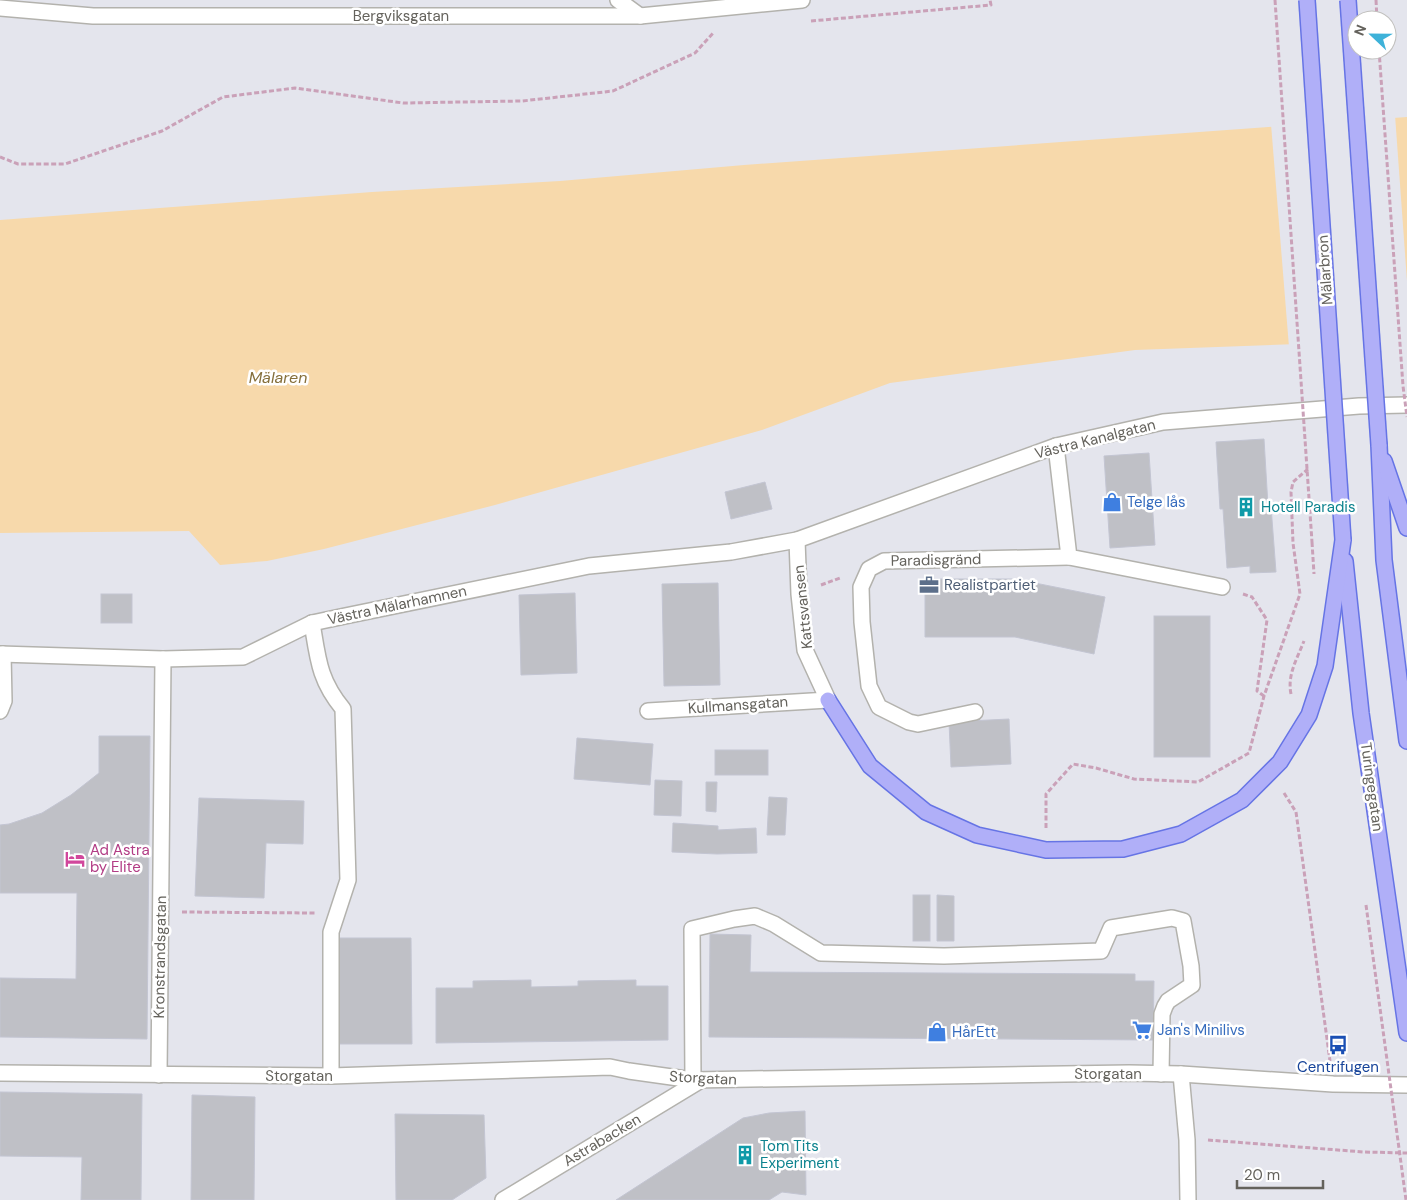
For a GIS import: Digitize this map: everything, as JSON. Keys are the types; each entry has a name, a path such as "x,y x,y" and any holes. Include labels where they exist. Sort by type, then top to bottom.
{"main road":[{"name":"Mälarbron","path":"1307,0 1343,540"},
{"path":"1348,0 1379,446 1384,560 1407,741"},
{"path":"1379,446 1407,528"},
{"path":"828,700 870,766 926,812 977,835 1046,850 1122,849 1181,834 1242,800 1280,762 1309,715 1325,666 1343,540"},
{"name":"Turingegatan","path":"1343,540 1361,713 1407,1033"}],"street":[{"path":"618,0 640,16"},
{"name":"Bergviksgatan","path":"0,8 93,16 640,16 802,0"},
{"name":"Västra Kanalgatan","path":"797,540 1056,446 1164,422 1359,406 1407,405"},
{"path":"1056,446 1069,557"},
{"name":"Kattsvansen","path":"797,540 799,594 805,650 828,700"},
{"name":"Västra Mälarhamnen","path":"1,654 164,659 243,657 312,623 589,566 731,552 797,540"},
{"name":"Paradisgränd","path":"975,712 918,724 909,722 879,707 869,686 862,622 861,587 869,569 884,561 1069,557 1222,587"},
{"path":"312,623 320,670 330,694 343,709 348,880 331,932 332,1076"},
{"path":"0,710 4,701 1,654"},
{"name":"Kronstrandsgatan","path":"159,1075 164,659"},
{"name":"Kullmansgatan","path":"648,711 828,700"},
{"path":"697,1080 692,929 755,916 774,924 821,953 944,956 1101,951 1111,928 1172,918 1183,921 1191,966 1192,985 1164,1006 1162,1014 1161,1074"},
{"name":"Storgatan","path":"0,1073 332,1076 610,1067 697,1080 1181,1074 1333,1084 1407,1085"},
{"path":"1181,1074 1187,1140 1188,1200"},
{"name":"Astrabacken","path":"503,1200 697,1080"}],"path":[{"path":"806,21 991,5 990,0"},
{"path":"1275,0 1312,542"},
{"path":"0,157 18,164 65,164 162,131 223,97 295,88 402,103 522,101 613,90 695,52 718,29"},
{"path":"1380,60 1402,376 1407,417"},
{"path":"1046,850 1046,794 1073,764 1096,768 1134,779 1198,782 1249,753 1264,696 1300,594 1293,543 1291,492 1294,482 1308,469"},
{"path":"799,594 838,578 852,578 869,569"},
{"path":"1222,587 1252,597 1267,620 1258,691 1264,696"},
{"path":"1284,793 1296,812 1333,1084"},
{"path":"1366,905 1406,1200"},
{"path":"161,912 336,913"},
{"path":"1187,1140 1210,1140 1364,1152 1407,1153"}],"water":[{"name":"Mälaren","path":"1407,117 1407,340 1135,350 890,383 762,430 495,505 324,549 267,561 220,565 189,531 0,533 0,220 372,192 560,181 744,165"}],"pier":[{"path":"1395,115 1407,281 1407,342 1289,347 1271,124"}],"building":[{"name":"Hotell Paradis","path":"1264,439 1268,506 1271,506 1276,572 1250,573 1250,566 1227,568 1223,509 1220,509 1216,442"},
{"path":"1149,453 1155,545 1110,548 1104,456"},
{"path":"765,482 772,509 731,519 725,492"},
{"path":"925,579 1015,579 1105,597 1094,654 1015,637 925,637"},
{"path":"718,583 720,685 664,686 662,584"},
{"path":"575,593 577,673 521,675 519,595"},
{"path":"101,594 132,594 132,623 101,623"},
{"path":"1154,616 1210,616 1210,757 1154,757"},
{"path":"1009,719 1011,764 951,767 949,722"},
{"name":"Ad Astra by Elite","path":"99,736 150,736 147,1039 0,1037 0,978 76,979 77,893 0,893 0,825 9,824 42,813 71,795 99,773"},
{"path":"577,738 653,744 650,785 574,779"},
{"path":"715,750 768,750 768,775 715,775"},
{"path":"655,780 682,781 681,816 654,815"},
{"path":"706,782 717,782 716,812 706,811"},
{"path":"769,797 787,798 785,835 767,835"},
{"path":"199,798 304,801 303,844 266,843 264,898 195,896"},
{"path":"673,823 718,826 718,830 756,828 757,853 672,852"},
{"path":"913,895 930,895 930,941 913,941"},
{"path":"937,895 954,896 954,941 937,941"},
{"path":"710,934 751,935 750,972 1135,974 1135,981 1154,981 1153,1040 709,1037"},
{"path":"335,938 411,938 412,1044 336,1044"},
{"path":"531,980 531,987 578,986 578,981 636,980 636,986 668,986 668,1040 436,1043 436,988 473,988 473,981"},
{"path":"0,1092 142,1094 141,1200 81,1200 82,1157 0,1156"},
{"path":"192,1095 255,1097 254,1200 191,1200"},
{"name":"Tom Tits Experiment","path":"805,1111 806,1195 782,1192 769,1200 616,1200 743,1118 769,1113"},
{"path":"395,1114 484,1115 486,1178 452,1200 396,1200"}],"place":[{"name":"Telge lås","path":"1112,502"},
{"name":"Hotell Paradis","path":"1246,507"},
{"name":"Realistpartiet","path":"929,585"},
{"name":"Ad Astra by Elite","path":"75,859"},
{"name":"Jan's Minilivs","path":"1142,1030"},
{"name":"HårEtt","path":"937,1032"},
{"name":"Centrifugen","path":"1338,1045"},
{"name":"Tom Tits Experiment","path":"745,1155"}]}
